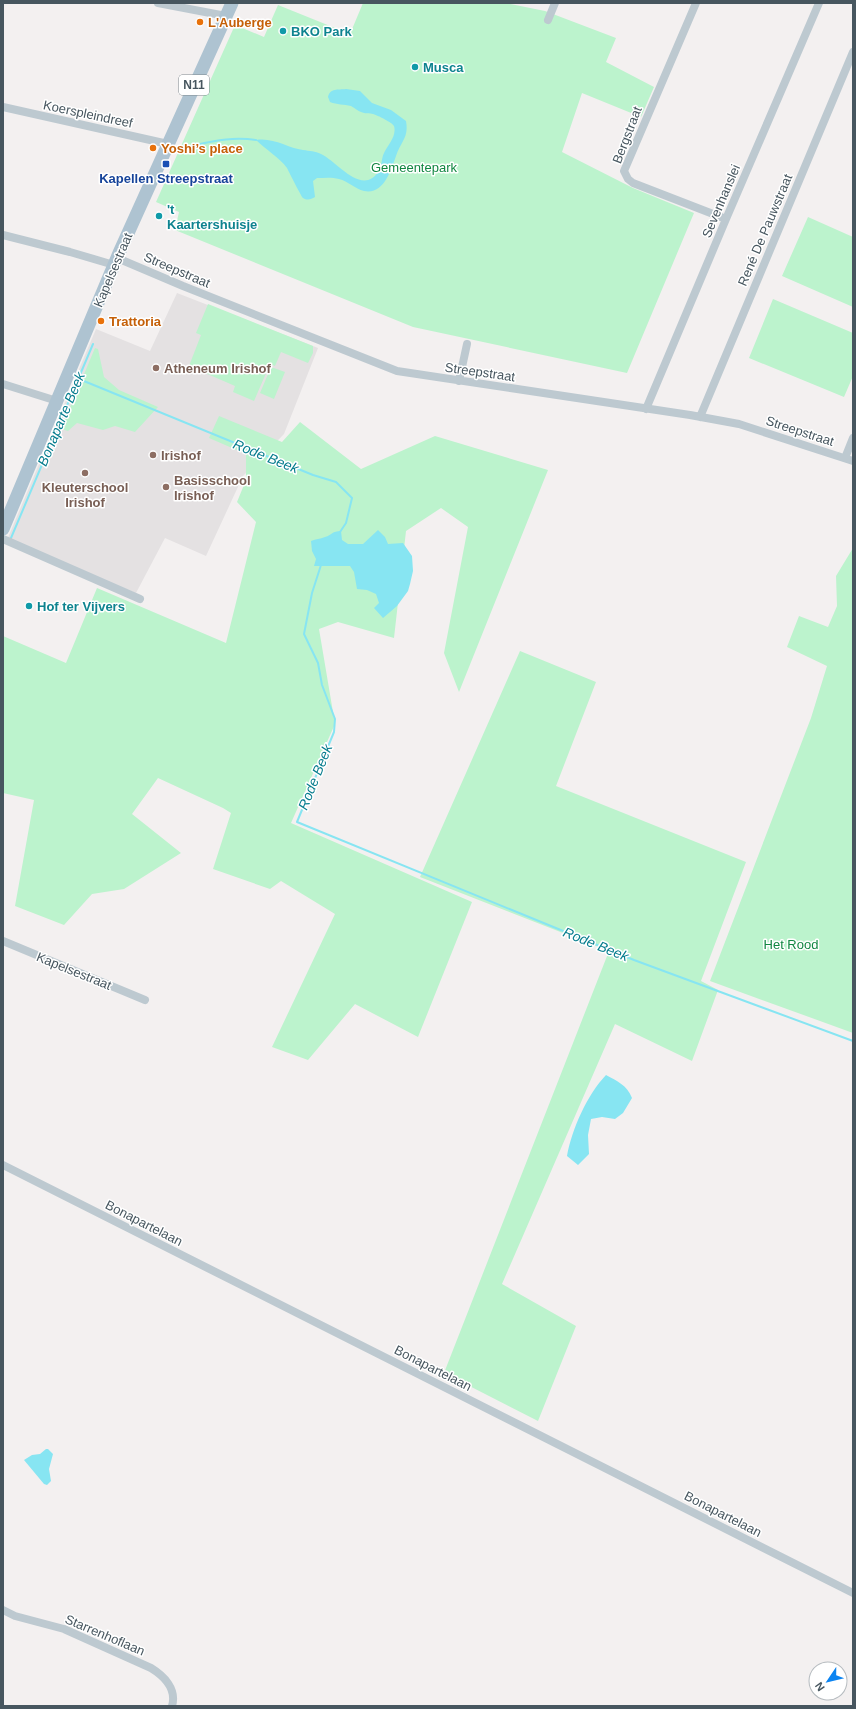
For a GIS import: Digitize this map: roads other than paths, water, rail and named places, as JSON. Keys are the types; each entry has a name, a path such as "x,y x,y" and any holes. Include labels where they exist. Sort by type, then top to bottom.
{"main road":[{"name":"N11","path":"168,144 232,3"},
{"name":"Kapelsestraat","path":"5,520 168,144"}],"street":[{"path":"158,3 226,16"},
{"path":"548,20 555,3"},
{"name":"Bergstraat","path":"696,3 625,167 628,179 633,183 726,219"},
{"name":"Sevenhanslei","path":"646,409 819,3"},
{"name":"René De Pauwstraat","path":"700,417 853,52"},
{"name":"Koerspleindreef","path":"3,107 168,144"},
{"name":"Streepstraat","path":"3,235 116,262 183,286 397,371 738,424 853,461"},
{"path":"459,381 467,344"},
{"path":"3,384 56,401"},
{"path":"845,458 853,438"},
{"path":"3,539 140,598"},
{"name":"Kapelsestraat","path":"3,941 145,1000"},
{"name":"Bonapartelaan","path":"3,1165 853,1593"},
{"name":"Starrenhoflaan","path":"3,1610 15,1616 64,1629 162,1674 172,1691 172,1706"}],"water":[{"path":"346,89 360,91 372,103 391,110 406,121 407,127 405,136 386,180 377,189 364,191 339,179 317,178 313,181 315,197 305,199 303,198 284,164 256,140 262,139 274,141 297,149 317,152 328,158 342,170 358,179 365,180 372,178 380,169 383,155 393,137 395,130 394,126 388,121 372,114 363,113 351,106 330,102 328,97 332,91"},
{"path":"378,530 385,537 388,544 403,543 412,556 413,571 408,591 397,606 383,618 374,608 379,603 376,594 367,590 357,589 354,572 350,566 314,566 316,559 312,551 311,541 341,531 342,540 348,544 363,544"},
{"path":"606,1075 618,1081 627,1090 632,1098 623,1113 615,1119 602,1117 591,1119 588,1135 589,1154 578,1165 567,1156 569,1146 581,1113 593,1092"},
{"path":"46,1449 53,1454 49,1469 51,1481 47,1485 44,1484 24,1460 32,1455 40,1454"}],"waterway":[{"path":"196,145 226,140 256,140"},
{"name":"Bonaparte Beek","path":"11,538 93,344"},
{"name":"Rode Beek","path":"79,379 313,475 336,482 352,498 346,523 340,532"},
{"name":"Rode Beek","path":"321,565 312,593 304,634 318,663 322,685 335,719 334,732 297,822 634,960 853,1041"}],"place":[{"name":"L'Auberge","path":"200,22"},
{"name":"BKO Park","path":"283,31"},
{"name":"Musca","path":"415,67"},
{"name":"Yoshi’s place","path":"153,148"},
{"name":"Kapellen Streepstraat","path":"166,164"},
{"name":"'t Kaartershuisje","path":"159,216"},
{"name":"Trattoria","path":"101,321"},
{"name":"Atheneum Irishof","path":"156,368"},
{"name":"Irishof","path":"153,455"},
{"name":"Kleuterschool Irishof","path":"85,473"},
{"name":"Basisschool Irishof","path":"166,487"},
{"name":"Hof ter Vijvers","path":"29,606"}],"park label":[{"name":"Gemeentepark","path":"414,167"},
{"name":"Het Rood","path":"791,944"}]}
